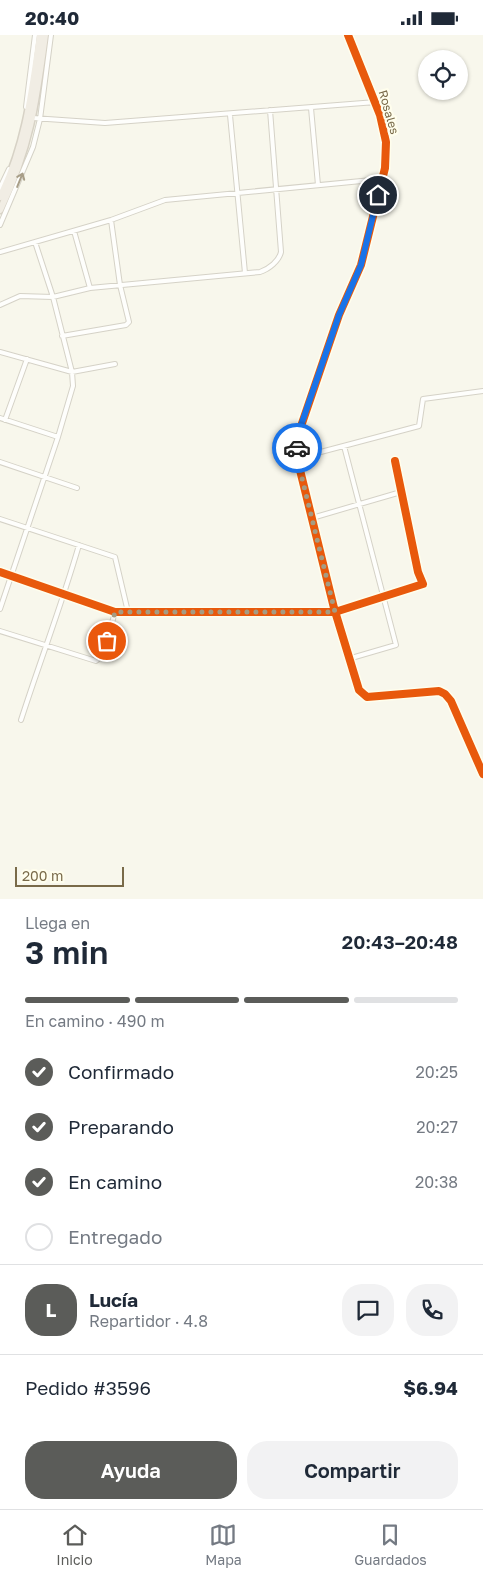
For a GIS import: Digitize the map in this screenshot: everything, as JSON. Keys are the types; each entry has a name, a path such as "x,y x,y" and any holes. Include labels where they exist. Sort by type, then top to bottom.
{"highway":[{"path":"0,210 25,128 40,35"},
{"path":"2,200 36,119 45,35"}],"street":[{"path":"0,188 11,164 23,121 35,35"},
{"path":"0,225 28,161 51,35"},
{"name":"Rosales","path":"348,35 376,102 386,142 382,179 361,265 339,315 297,437 298,458 335,612 359,690 367,697 439,691 445,694 451,701 483,774"},
{"path":"36,119 105,123 230,115 376,102"},
{"path":"310,108 318,185"},
{"path":"0,305 20,296 53,297 90,288 264,271 280,256 270,110"},
{"path":"230,115 245,273"},
{"path":"0,252 111,220 165,200 382,179"},
{"path":"62,336 128,324 129,320 120,285 111,220"},
{"path":"74,231 90,288"},
{"path":"0,609 58,437 72,386 72,372 53,297 35,242"},
{"path":"0,352 72,372 115,364"},
{"path":"27,359 2,419 58,437"},
{"path":"298,458 419,426 423,399 483,391"},
{"path":"344,446 396,645 348,659"},
{"path":"0,572 115,612 335,612 422,584 395,461"},
{"path":"0,462 78,489"},
{"path":"312,518 401,492"},
{"path":"0,519 115,557 128,612"},
{"path":"21,720 79,545"},
{"path":"0,631 96,661 103,655 115,612"}],"cycle path":[{"path":"348,35 380,115 386,142 385,168 361,265 339,315 297,438 298,462 334,608 359,690 367,697 439,691 445,694 451,701 483,774"},
{"path":"0,572 115,612 335,612 423,584 418,572 395,461"}],"way so far":[{"path":"107,641 115,612 335,612 298,462 297,448"}],"route":[{"path":"297,448 297,437 339,315 361,265 378,195"}]}
